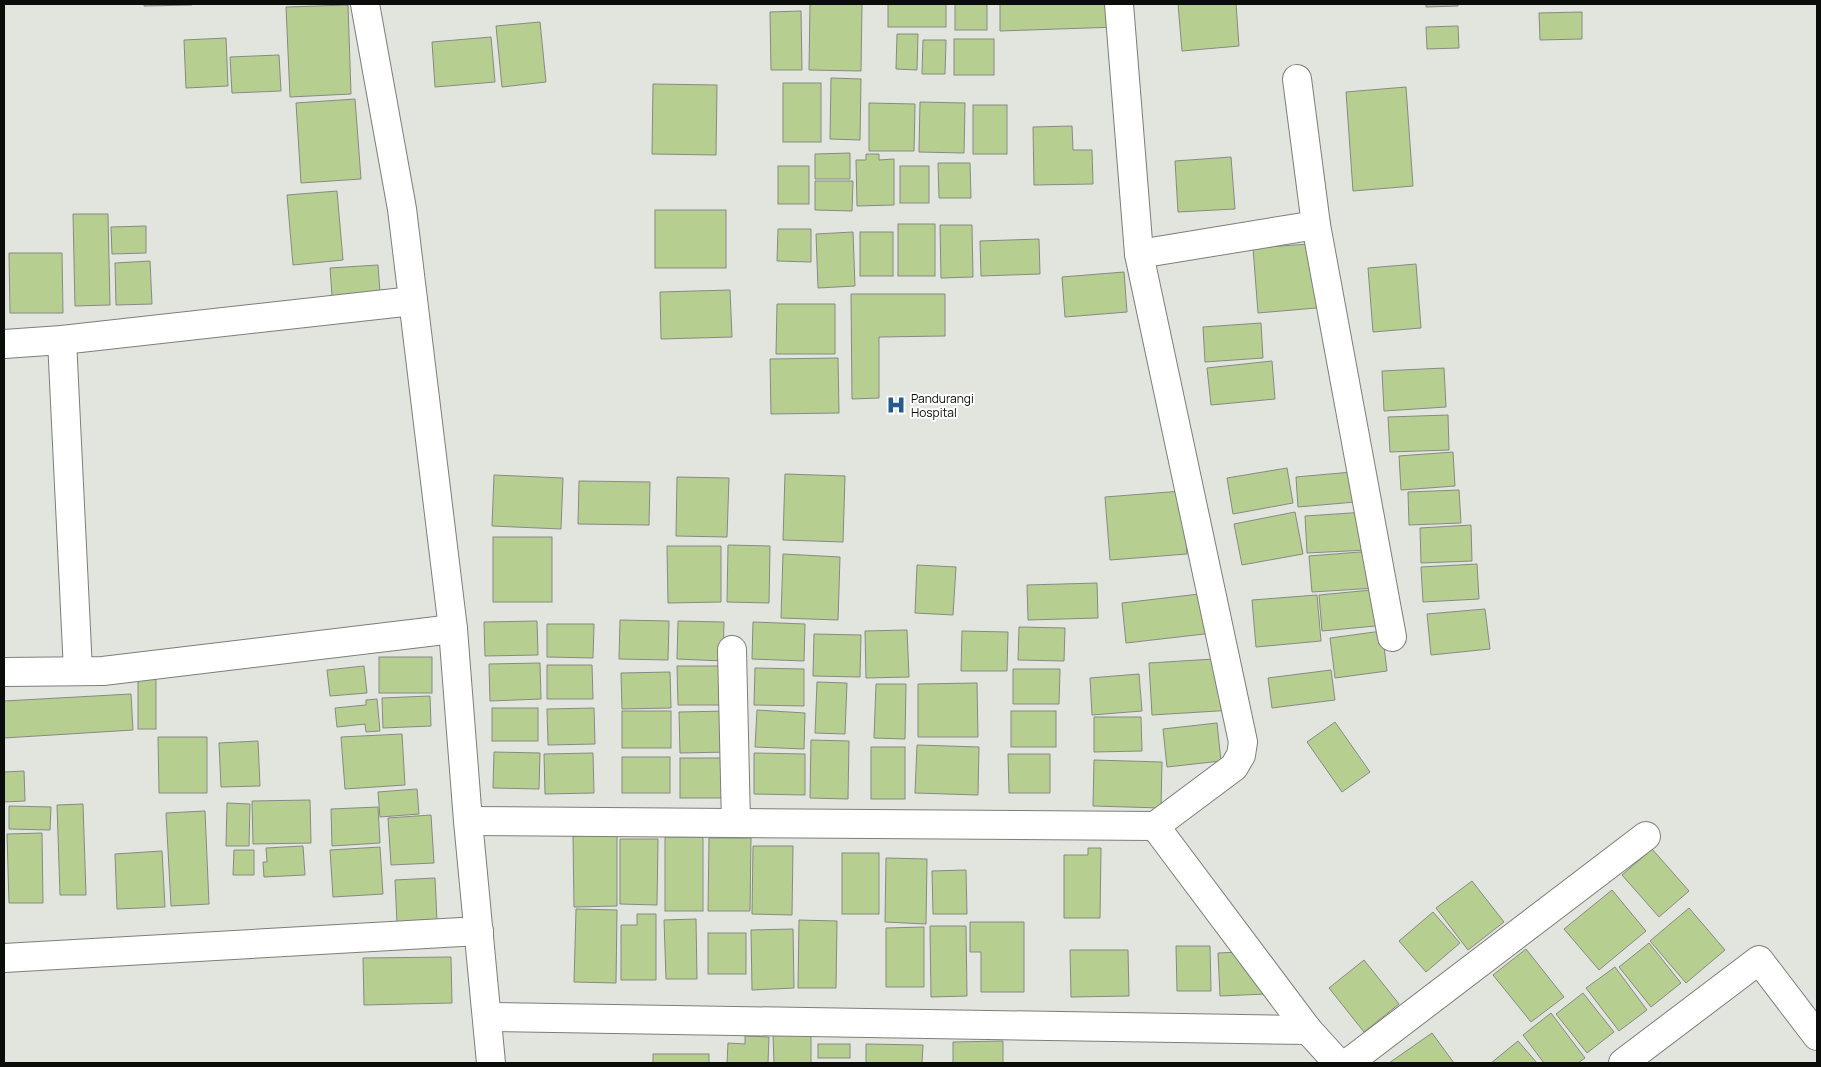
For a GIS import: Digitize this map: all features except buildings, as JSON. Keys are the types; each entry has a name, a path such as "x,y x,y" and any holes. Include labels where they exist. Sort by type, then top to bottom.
{"street":[{"path":"365,4 402,209 453,629 468,821 491,1063"},
{"path":"468,821 1155,826 1234,768 1241,755 1243,742 1139,254 1119,4"},
{"path":"1297,79 1316,225 1392,637"},
{"path":"1139,254 1316,225"},
{"path":"4,344 62,340 413,301"},
{"path":"62,340 78,671"},
{"path":"4,672 103,671 453,629"},
{"path":"732,650 736,823"},
{"path":"1155,826 1308,1030 1338,1063"},
{"path":"1348,1063 1646,836"},
{"path":"4,958 479,931"},
{"path":"1623,1063 1758,960 1817,1036"},
{"path":"487,1017 1308,1030"}],"place":[{"name":"Pandurangi Hospital","path":"896,405"}]}
